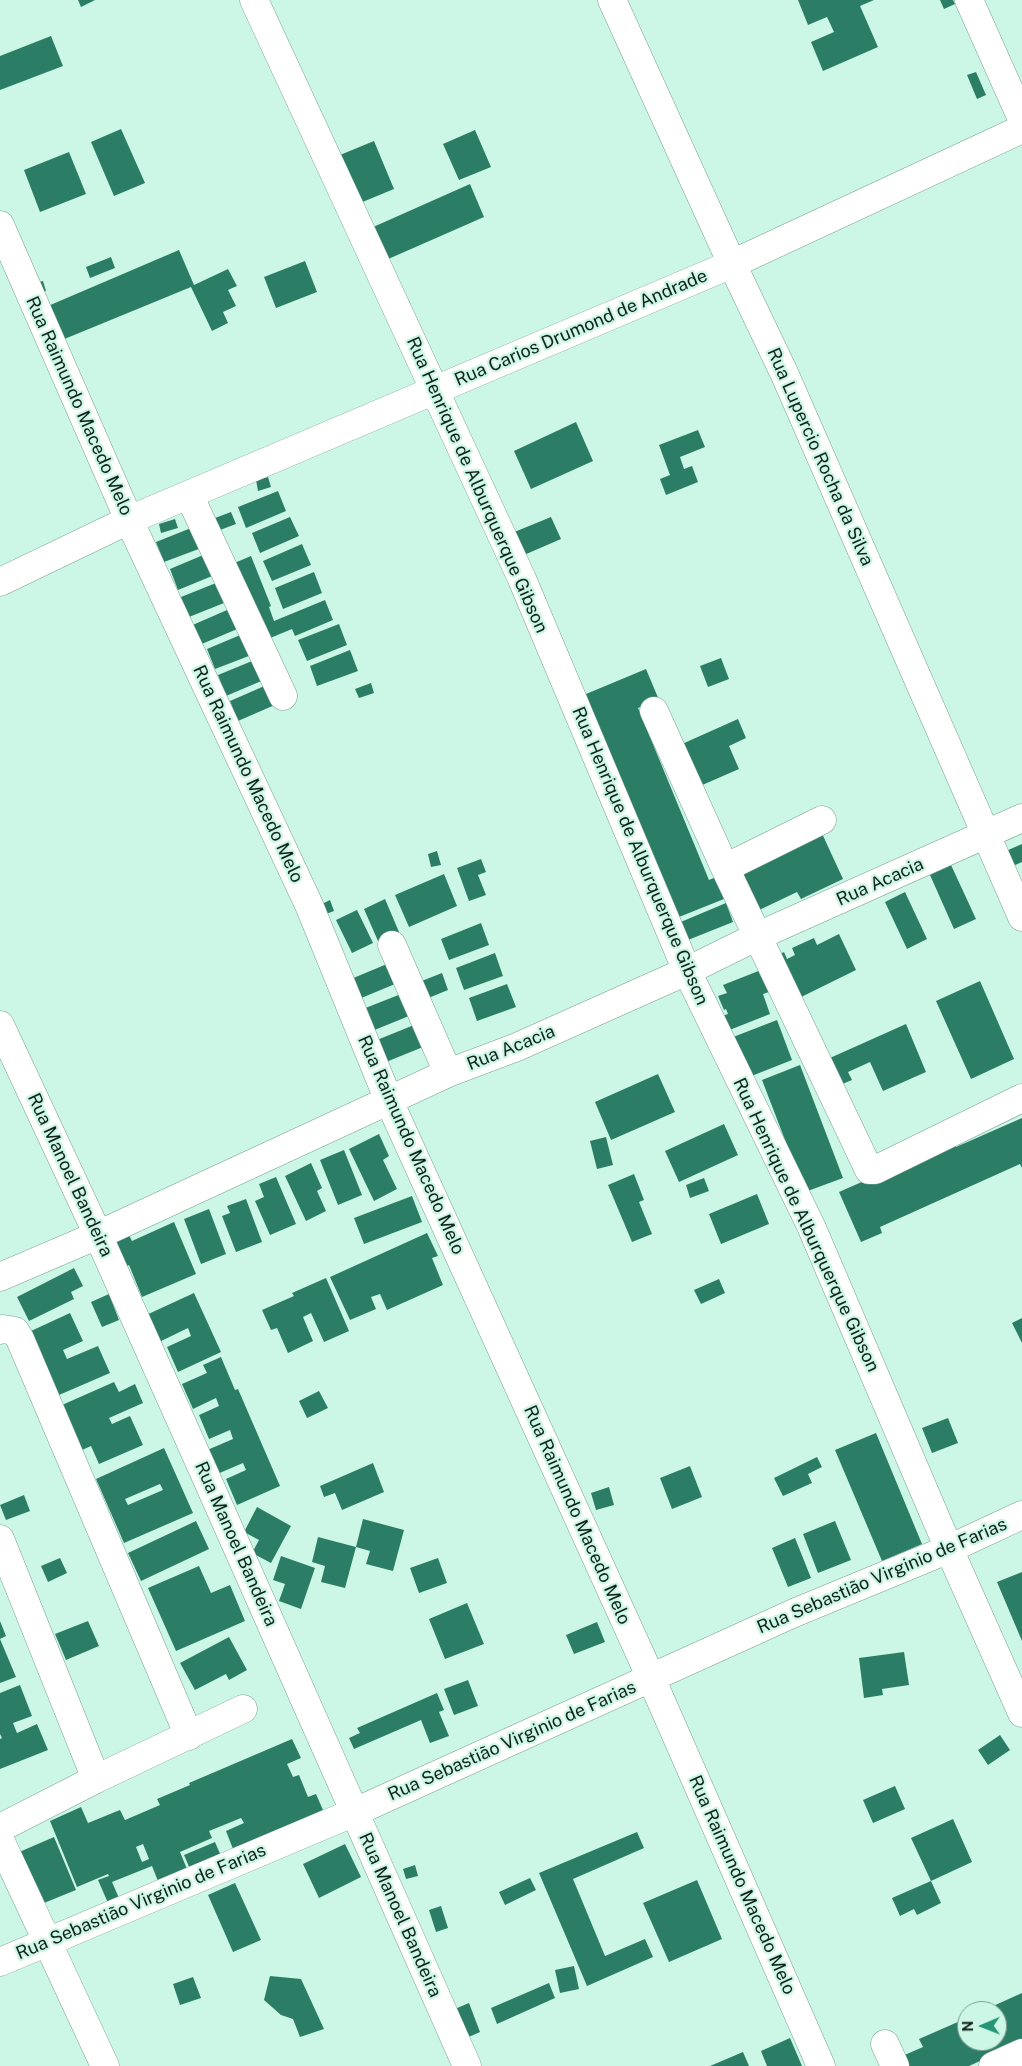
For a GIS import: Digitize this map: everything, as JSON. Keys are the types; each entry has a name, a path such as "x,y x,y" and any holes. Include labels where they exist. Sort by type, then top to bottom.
{"street":[{"name":"Rua Henrique de Alburquerque Gibson","path":"254,0 522,579 687,971 811,1226 949,1549 1022,1713"},
{"name":"Rua Lupercio Rocha da Silva","path":"612,0 732,264 789,384 1022,917"},
{"path":"969,0 1022,119"},
{"name":"Rua Carios Drumond de Andrade","path":"0,582 129,520 732,264 1022,130"},
{"name":"Rua Raimundo Macedo Melo","path":"0,225 129,520 309,905 389,1101 651,1678 821,2066"},
{"path":"189,495 283,696"},
{"path":"654,711 725,868 869,1170 875,1170 1022,1098"},
{"name":"Rua Acacia","path":"0,1277 98,1235 448,1073 517,1047 687,971 758,936 1022,818"},
{"path":"725,868 822,820"},
{"path":"392,945 448,1073"},
{"name":"Rua Manoel Bandeira","path":"0,1025 98,1235 467,2066"},
{"path":"0,1330 15,1332 20,1339 189,1736"},
{"name":"Rua Sebastião Virginio de Farias","path":"0,1962 355,1812 794,1613 949,1549 1022,1515"},
{"path":"0,1539 96,1779"},
{"path":"0,1828 96,1779 243,1709"},
{"path":"0,1840 104,2066"},
{"path":"993,2066 1022,2053"}],"building":[{"path":"78,0 95,0 81,7"},
{"path":"798,0 874,0 860,6 878,47 823,71 811,42 834,32 827,17 808,25"},
{"path":"940,0 953,0 955,4 944,9"},
{"path":"51,36 63,66 0,90 0,56"},
{"path":"976,72 986,95 977,99 967,75"},
{"path":"121,129 145,183 114,196 91,142"},
{"path":"475,130 491,167 459,180 443,144"},
{"path":"374,141 394,189 360,203 340,155"},
{"path":"69,152 86,194 40,212 24,170"},
{"path":"470,184 484,217 386,260 371,228"},
{"path":"179,250 194,285 228,269 237,286 228,290 236,306 223,312 228,323 212,331 191,287 62,340 48,306"},
{"path":"111,257 115,268 90,278 86,267"},
{"path":"305,261 317,292 276,308 264,277"},
{"path":"43,281 46,291 36,294 32,284"},
{"path":"576,422 593,461 531,489 514,451"},
{"path":"698,430 705,447 680,457 684,469 692,466 698,482 666,495 660,479 670,475 659,445"},
{"path":"268,477 271,487 258,491 256,480"},
{"path":"278,491 286,511 246,528 238,507"},
{"path":"231,512 236,524 220,530 215,518"},
{"path":"290,517 299,536 260,553 252,533"},
{"path":"551,517 561,539 517,558 507,535"},
{"path":"175,519 178,528 161,533 159,524"},
{"path":"196,526 204,547 164,562 156,542"},
{"path":"302,544 311,565 272,581 263,561"},
{"path":"208,553 217,574 178,590 170,569"},
{"path":"251,556 271,606 269,607 274,621 325,600 333,620 295,636 292,629 263,641 232,564"},
{"path":"314,572 322,593 283,609 275,588"},
{"path":"221,581 229,601 189,617 181,597"},
{"path":"234,607 242,627 197,646 188,627"},
{"path":"339,624 347,645 307,661 298,640"},
{"path":"245,633 254,654 215,669 207,649"},
{"path":"350,650 358,671 317,686 310,666"},
{"path":"721,658 729,679 708,687 700,666"},
{"path":"257,659 266,679 226,696 218,675"},
{"path":"646,669 659,700 638,708 709,880 716,877 724,899 674,919 586,694"},
{"path":"371,683 374,693 359,698 355,689"},
{"path":"269,684 277,704 238,721 230,701"},
{"path":"738,719 746,738 729,746 739,769 700,786 682,744"},
{"path":"819,827 843,879 801,899 797,892 753,913 735,873"},
{"path":"1022,844 1022,862 1006,869 999,854"},
{"path":"437,851 441,865 431,867 428,854"},
{"path":"481,859 486,872 478,875 486,895 469,901 457,868"},
{"path":"951,865 976,919 954,929 930,875"},
{"path":"444,874 457,906 409,927 395,895"},
{"path":"905,892 927,939 907,949 885,902"},
{"path":"385,899 399,932 378,941 364,909"},
{"path":"330,900 334,911 326,914 322,904"},
{"path":"726,903 733,922 683,942 676,924"},
{"path":"357,910 373,943 352,953 336,920"},
{"path":"481,923 489,945 449,960 441,939"},
{"path":"839,934 856,970 791,1002 771,959 784,952 787,959 795,955 792,948 814,938 817,945"},
{"path":"495,953 503,976 464,990 456,968"},
{"path":"387,964 395,984 359,999 351,979"},
{"path":"761,970 769,992 763,994 770,1014 722,1033 716,1018 728,1014 726,1009 724,1010 718,996 727,993 723,985"},
{"path":"442,973 448,990 421,1001 414,984"},
{"path":"980,981 1014,1059 971,1079 936,1001"},
{"path":"507,984 516,1007 477,1021 469,998"},
{"path":"401,994 409,1016 372,1031 363,1009"},
{"path":"777,1020 792,1060 749,1077 728,1039"},
{"path":"906,1024 926,1072 883,1091 870,1062 848,1072 852,1080 840,1085 821,1062"},
{"path":"414,1025 423,1047 386,1062 377,1040"},
{"path":"800,1065 843,1178 805,1192 762,1080"},
{"path":"658,1074 675,1112 611,1140 595,1102"},
{"path":"1022,1118 1022,1168 1020,1164 880,1227 882,1233 861,1242 839,1192 907,1162 910,1168 933,1157 931,1151 954,1141 956,1147"},
{"path":"724,1124 738,1155 679,1182 665,1151"},
{"path":"379,1134 389,1156 383,1160 397,1189 374,1201 349,1149"},
{"path":"606,1137 613,1165 597,1169 590,1141"},
{"path":"344,1150 362,1195 338,1205 320,1160"},
{"path":"311,1163 322,1188 317,1191 326,1211 306,1221 285,1176"},
{"path":"634,1174 644,1200 639,1202 652,1234 632,1242 608,1185"},
{"path":"276,1177 296,1224 270,1235 255,1201 264,1197 259,1184"},
{"path":"704,1178 709,1191 690,1198 686,1185"},
{"path":"757,1194 769,1224 721,1244 709,1214"},
{"path":"412,1196 422,1222 364,1244 354,1218"},
{"path":"246,1199 262,1242 236,1252 222,1216 230,1213 227,1206"},
{"path":"209,1209 226,1254 201,1264 184,1219"},
{"path":"174,1222 196,1274 142,1297 129,1265 121,1269 110,1244 129,1235 132,1241"},
{"path":"427,1233 438,1256 432,1258 443,1285 387,1310 380,1294 371,1297 376,1309 350,1320 330,1277"},
{"path":"74,1268 83,1286 71,1292 74,1299 29,1321 17,1297"},
{"path":"326,1278 349,1331 324,1342 311,1313 303,1317 313,1341 288,1353 277,1328 271,1330 262,1310 294,1296 292,1293"},
{"path":"719,1279 725,1293 701,1304 694,1290"},
{"path":"194,1293 221,1352 178,1372 167,1347 191,1336 188,1328 157,1343 144,1316"},
{"path":"109,1294 119,1320 102,1327 91,1302"},
{"path":"70,1313 83,1341 63,1350 67,1359 98,1346 110,1373 59,1395 31,1331"},
{"path":"1022,1318 1022,1343 1012,1323"},
{"path":"221,1357 235,1390 238,1389 280,1486 237,1505 226,1479 246,1470 243,1463 215,1475 205,1451 233,1439 230,1430 209,1439 199,1415 219,1406 216,1398 193,1409 182,1384 207,1373 203,1365"},
{"path":"114,1382 119,1392 135,1384 143,1403 109,1418 112,1424 130,1416 143,1445 99,1464 91,1446 82,1450 62,1405"},
{"path":"319,1391 328,1408 307,1418 299,1401"},
{"path":"948,1418 958,1443 932,1453 922,1428"},
{"path":"876,1433 922,1544 882,1561 835,1450"},
{"path":"164,1448 193,1513 124,1543 96,1479","holes":["160,1484 163,1490 128,1505 125,1499"]},
{"path":"817,1457 822,1467 808,1474 812,1483 783,1496 774,1478"},
{"path":"373,1463 384,1492 342,1510 335,1493 324,1497 320,1486"},
{"path":"690,1466 702,1497 672,1509 660,1478"},
{"path":"609,1487 614,1505 596,1510 591,1493"},
{"path":"24,1495 30,1511 6,1520 0,1505"},
{"path":"257,1507 291,1526 271,1563 252,1553 259,1540 244,1532"},
{"path":"363,1519 404,1530 393,1571 366,1564 370,1551 356,1547"},
{"path":"196,1521 209,1549 141,1581 128,1553"},
{"path":"835,1521 851,1560 818,1573 803,1534"},
{"path":"318,1537 356,1547 345,1588 321,1582 325,1566 312,1562"},
{"path":"795,1538 811,1578 788,1587 772,1548"},
{"path":"281,1556 315,1568 301,1609 279,1601 285,1584 273,1580"},
{"path":"60,1558 67,1573 48,1582 41,1566"},
{"path":"438,1558 447,1583 419,1593 410,1568"},
{"path":"199,1566 211,1593 230,1585 245,1621 176,1651 148,1588"},
{"path":"1022,1572 1022,1641 997,1582"},
{"path":"467,1603 484,1644 445,1659 429,1619"},
{"path":"0,1621 6,1636 0,1639"},
{"path":"88,1621 99,1646 66,1660 55,1634"},
{"path":"597,1622 605,1642 574,1654 566,1635"},
{"path":"229,1637 247,1670 229,1680 226,1674 195,1690 180,1663"},
{"path":"0,1639 16,1677 0,1683"},
{"path":"904,1652 909,1685 882,1689 883,1695 864,1698 859,1658"},
{"path":"468,1680 478,1706 454,1715 444,1689"},
{"path":"20,1685 32,1716 13,1723 17,1733 37,1724 48,1750 0,1769 0,1739 2,1738 0,1734 0,1693"},
{"path":"437,1693 444,1710 439,1712 449,1736 430,1743 421,1720 354,1749 349,1738 360,1733 357,1728"},
{"path":"1000,1735 1010,1750 988,1765 978,1750"},
{"path":"292,1739 301,1758 287,1764 293,1777 299,1775 308,1797 316,1794 323,1810 233,1849 226,1831 244,1823 241,1818 209,1831 212,1838 180,1852 187,1869 158,1881 152,1866 112,1882 119,1898 108,1903 98,1880 109,1876 108,1874 77,1887 50,1821 81,1807 88,1823 120,1810 125,1820 160,1805 157,1799 190,1785 189,1783","holes":["143,1844 149,1859 142,1862 136,1847"]},
{"path":"895,1786 905,1809 873,1823 863,1800"},
{"path":"953,1819 972,1862 931,1881 911,1838"},
{"path":"637,1832 644,1848 573,1879 605,1956 645,1939 653,1957 587,1986 539,1873"},
{"path":"54,1837 76,1890 39,1905 17,1853"},
{"path":"215,1842 221,1856 190,1869 184,1855"},
{"path":"345,1844 361,1877 319,1898 303,1864"},
{"path":"415,1865 418,1876 406,1879 403,1869"},
{"path":"530,1878 536,1890 505,1905 499,1892"},
{"path":"697,1880 722,1939 669,1962 643,1903"},
{"path":"931,1881 941,1903 917,1915 914,1909 900,1916 892,1898"},
{"path":"235,1883 261,1940 233,1952 208,1895"},
{"path":"441,1906 448,1928 436,1932 429,1910"},
{"path":"574,1966 579,1989 560,1993 555,1970"},
{"path":"270,1976 301,1979 324,2029 300,2037 293,2019 281,2015 264,2000"},
{"path":"193,1977 201,1998 180,2005 173,1984"},
{"path":"549,1983 555,1998 497,2024 491,2008"},
{"path":"1022,1993 1022,2042 1007,2049 1007,2001 1004,2001"},
{"path":"469,2003 480,2032 462,2040 450,2011"},
{"path":"957,2022 957,2051 1002,2051 969,2066 905,2066 900,2057 923,2047 919,2039"},
{"path":"790,2038 802,2066 767,2066 761,2051"},
{"path":"743,2052 749,2066 710,2066"}]}
